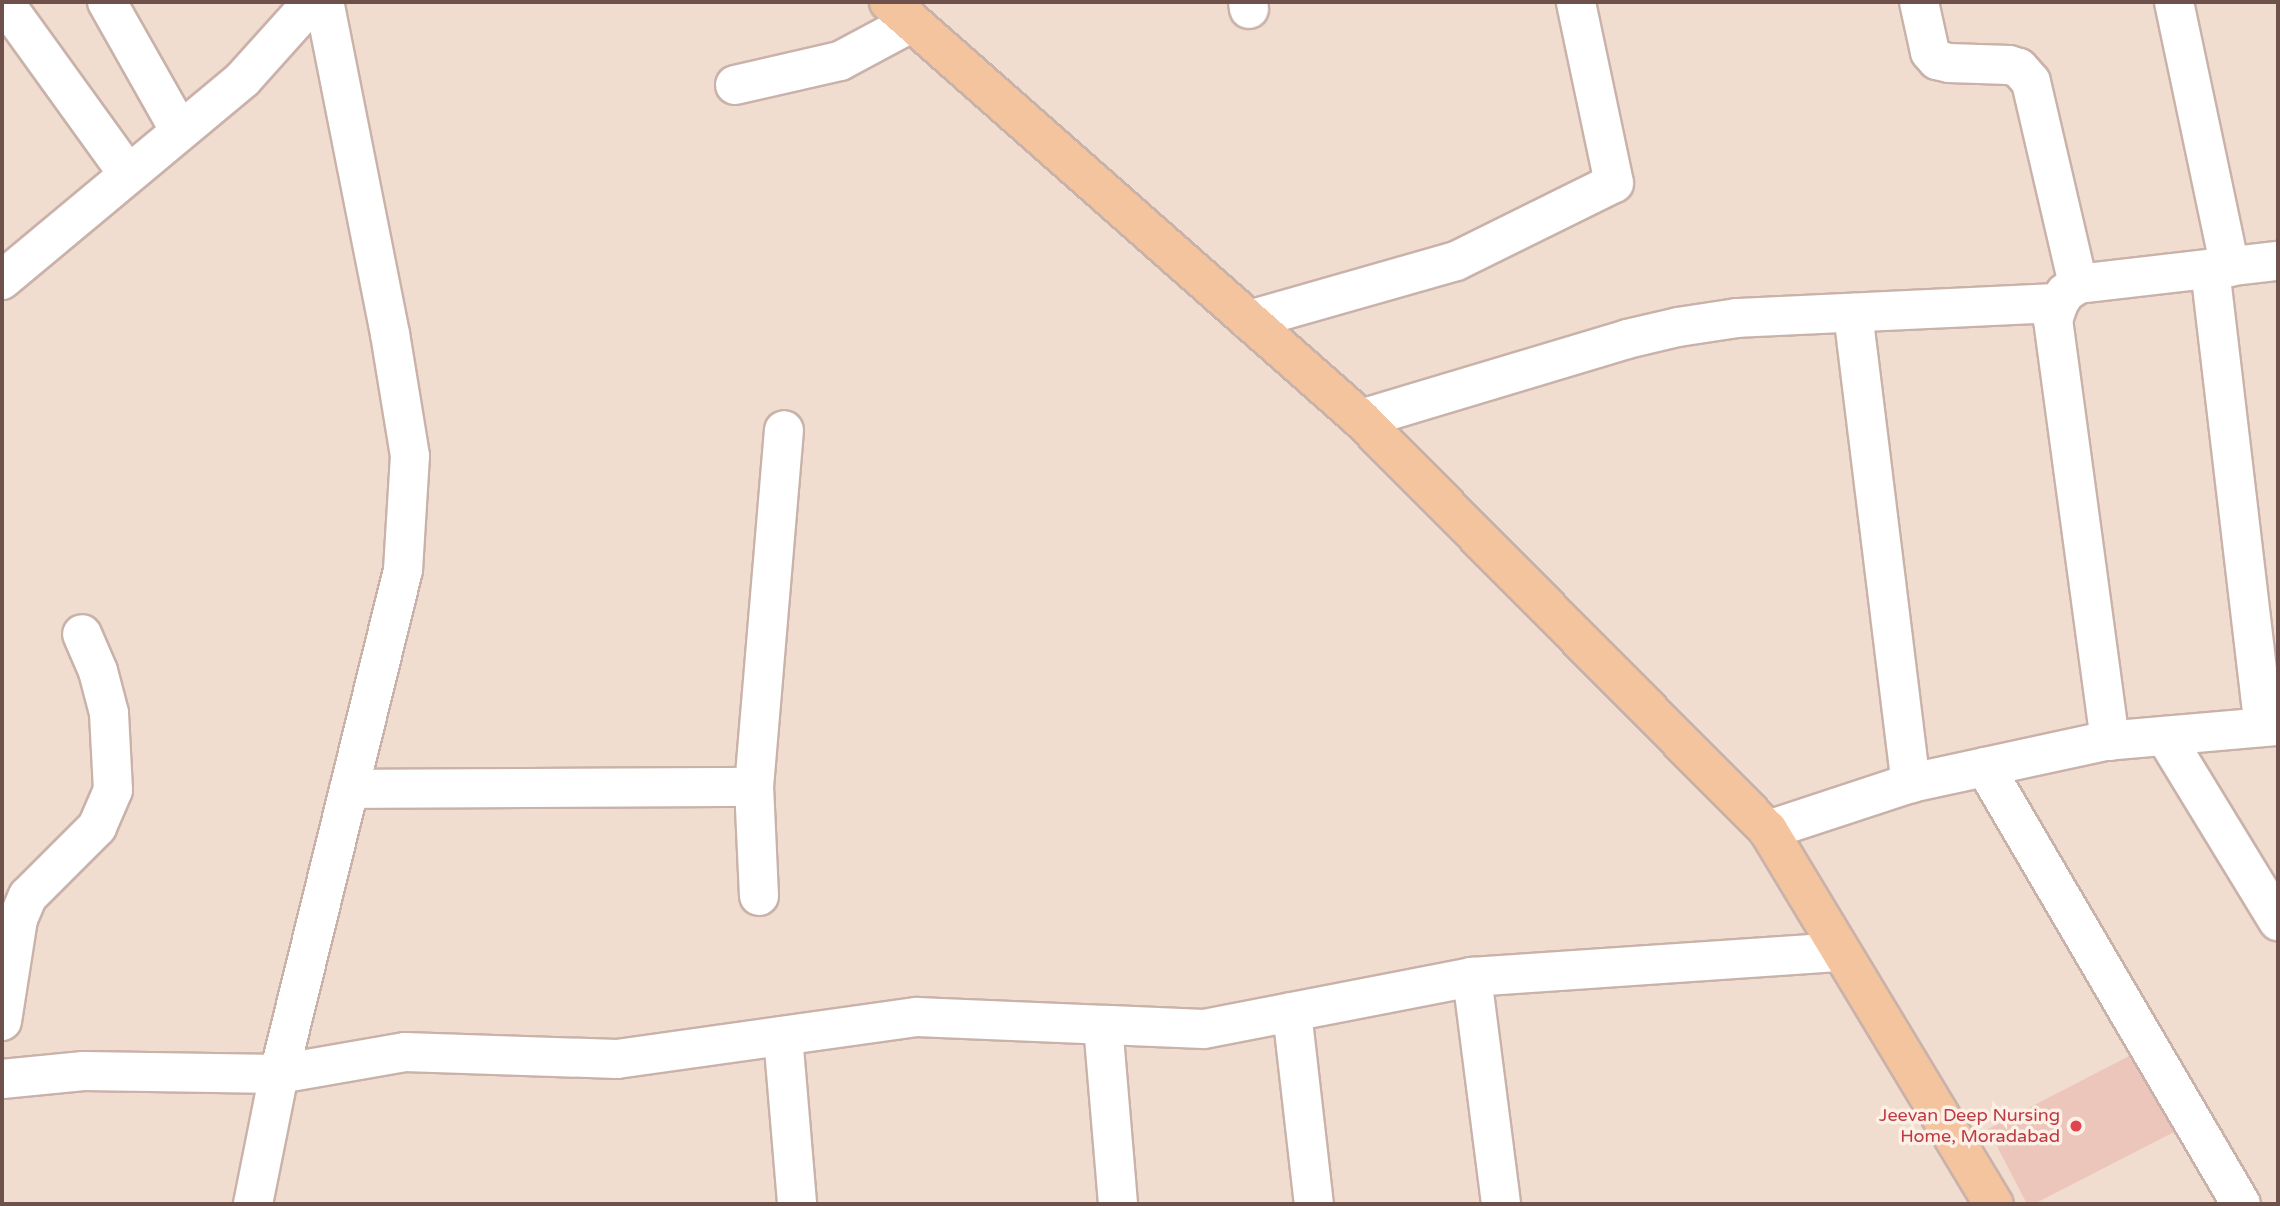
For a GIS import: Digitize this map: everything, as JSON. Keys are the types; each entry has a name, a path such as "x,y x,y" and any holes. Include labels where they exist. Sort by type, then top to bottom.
{"main road":[{"path":"900,13 1362,419 1768,830 1994,1204"}],"street":[{"path":"4,2 128,174"},
{"path":"107,2 180,131"},
{"path":"2,280 243,79 312,2"},
{"path":"253,1204 279,1073 403,570 410,456 390,334 324,2"},
{"path":"1249,320 1456,261 1614,183 1576,2"},
{"path":"1919,2 1930,52 1937,60 1949,63 2009,65 2019,68 2031,82 2068,294 2053,320 2110,741"},
{"path":"1768,830 1911,783 2110,741 2271,727 2220,268 2174,2"},
{"path":"735,85 840,61 900,13"},
{"path":"1362,419 1614,343 1678,327 1737,318 1853,313 2068,294 2278,261"},
{"path":"1853,313 1911,783"},
{"path":"759,896 754,787 784,430"},
{"path":"2,1021 18,919 28,896 97,827 113,790 109,713 98,671 82,635"},
{"path":"2165,736 2278,921"},
{"path":"1985,767 2241,1204"},
{"path":"349,789 754,787"},
{"path":"2,1079 84,1071 279,1073 405,1052 617,1059 918,1017 1204,1029 1472,977 1840,952"},
{"path":"1472,977 1502,1204"},
{"path":"1292,1012 1314,1204"},
{"path":"1103,1025 1118,1204"},
{"path":"783,1036 797,1204"}],"shaded area":[{"path":"2,2 2278,2 2278,1204 2,1204"}],"building":[{"path":"2135,1053 2176,1131 2034,1204 2027,1204 1988,1129"}],"place":[{"name":"Jeevan Deep Nursing Home, Moradabad","path":"2076,1126"}]}
